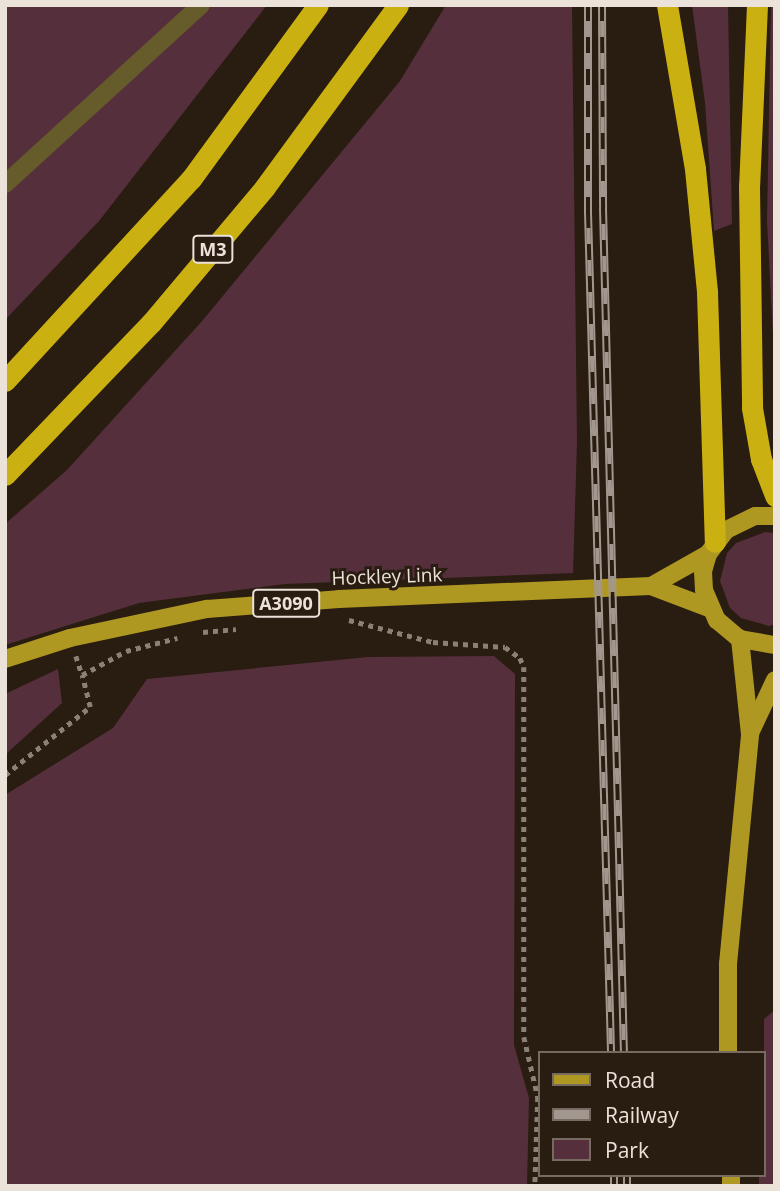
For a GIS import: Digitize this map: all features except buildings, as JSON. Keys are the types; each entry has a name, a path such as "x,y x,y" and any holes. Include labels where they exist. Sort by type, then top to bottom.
{"highway":[{"path":"5,381 191,179 318,5"},
{"name":"M3","path":"5,475 151,323 256,198 398,5"},
{"path":"667,5 695,169 707,292 712,548"},
{"path":"757,5 749,186 752,408 761,459 775,496"}],"main road":[{"name":"Hockley Link","path":"651,586 712,548 740,522 775,516"},
{"path":"712,548 703,572 709,608 740,639 775,645"},
{"name":"Hockley Link","path":"5,659 70,638 207,609 651,586 709,608"},
{"path":"728,1051 728,964 750,734 740,639"},
{"path":"750,734 775,680"}],"lane":[{"path":"5,184 201,5"}],"path":[{"path":"346,620 433,642 505,648 520,658 524,667 524,1037 538,1097 536,1186"},
{"path":"197,632 251,628"},
{"path":"5,775 90,707 82,675 126,651 185,636"}],"green space":[{"path":"5,5 267,5 99,221 5,320"},
{"path":"446,5 572,5 577,442 573,573 285,584 139,603 5,645 5,524 67,470 203,320 400,81"},
{"path":"692,5 728,5 732,224 714,231 705,103"},
{"path":"771,5 775,5 775,374 767,221"},
{"path":"765,532 775,533 775,624 769,626 741,618 730,608 720,581 727,553 736,543"},
{"path":"494,656 515,674 514,1045 529,1098 527,1186 5,1186 5,795 113,728 147,679 368,657"},
{"path":"58,669 62,703 5,755 5,694"},
{"path":"775,1010 775,1186 759,1186 759,1177 766,1177 764,1019"}],"railway":[{"path":"588,5 588,212 611,1051"},
{"path":"602,5 603,208 624,1051"},
{"path":"614,1177 614,1186"},
{"path":"627,1177 627,1186"}]}
